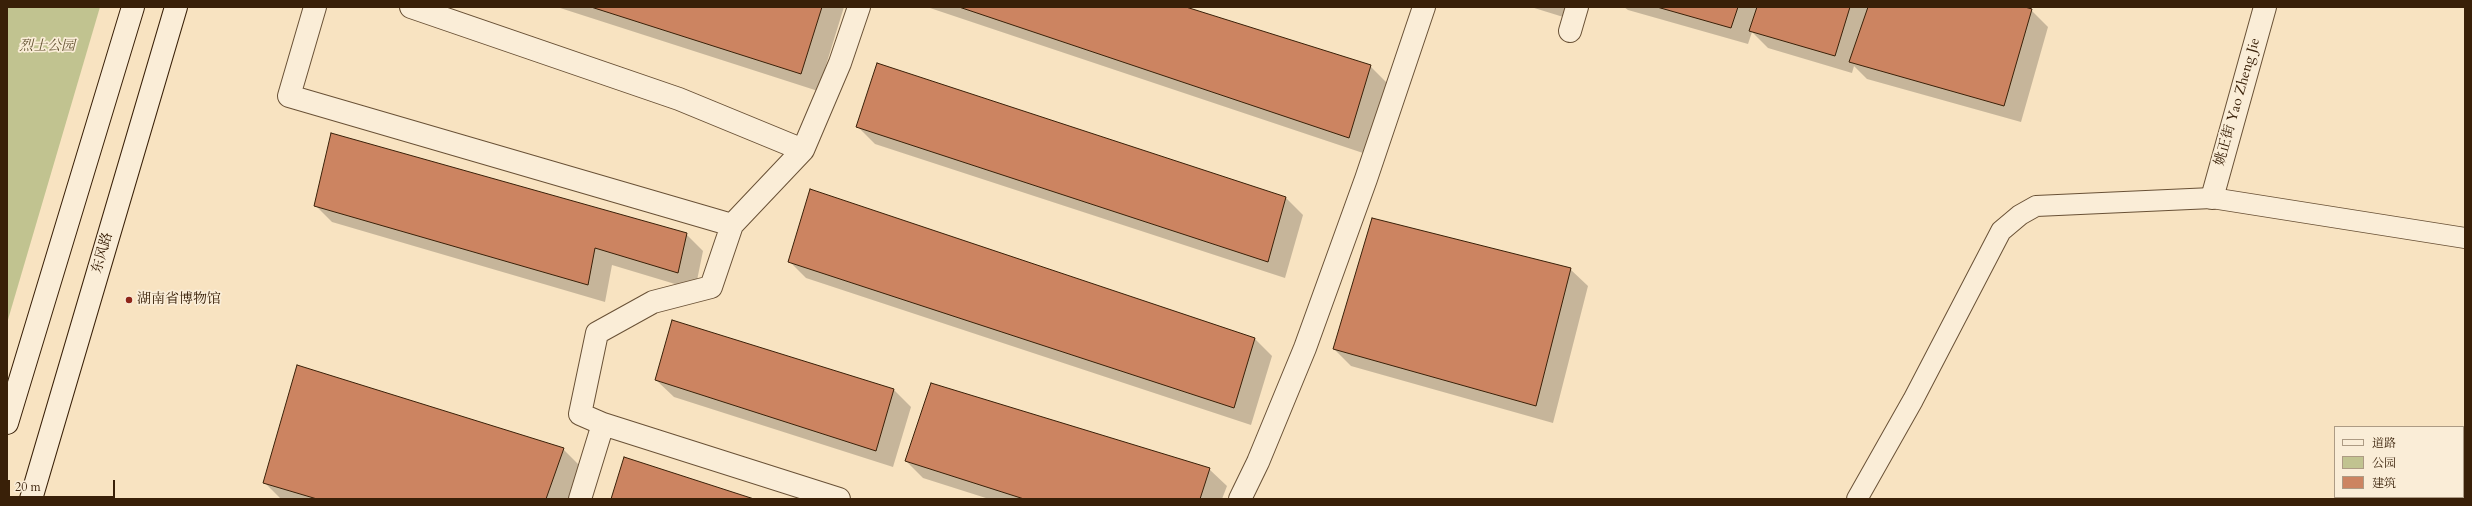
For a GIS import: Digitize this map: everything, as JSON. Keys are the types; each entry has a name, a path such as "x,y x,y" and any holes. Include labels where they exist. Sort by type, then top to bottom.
{"street":[{"path":"7,423 133,7"},
{"name":"东风路","path":"31,499 176,7"},
{"path":"315,7 289,96 732,225"},
{"path":"411,7 679,99 802,150"},
{"path":"839,499 603,424 580,414 597,334 653,302 712,286 732,225 802,150 840,63 859,7"},
{"path":"1240,499 1258,462 1305,348 1366,179 1424,7"},
{"path":"1570,31 1577,7"},
{"name":"姚正街 Yao Zheng Jie","path":"2212,198 2265,7"},
{"path":"580,499 603,424"}],"lane":[{"path":"1857,499 1913,400 2001,231 2020,215 2036,206 2212,198 2465,238"}],"green space":[{"name":"烈士公园","path":"7,7 100,7 7,323"}],"building":[{"path":"591,7 822,7 801,74"},
{"path":"959,7 1186,7 1371,65 1349,138"},
{"path":"1657,7 1738,7 1731,28"},
{"path":"1757,7 1850,7 1835,56 1749,31"},
{"path":"1868,7 2025,7 2032,9 2004,106 1849,62"},
{"path":"877,63 1286,197 1268,262 856,127"},
{"path":"331,133 687,233 678,273 595,248 588,285 314,206"},
{"path":"810,189 1255,338 1234,408 788,262"},
{"path":"1372,218 1571,268 1536,406 1333,349"},
{"path":"672,320 894,389 876,451 655,380"},
{"path":"297,365 564,448 546,499 317,499 263,483"},
{"path":"931,383 1210,468 1200,499 1024,499 905,461"},
{"path":"624,457 754,499 611,499"}],"place":[{"name":"湖南省博物馆","path":"129,300"}]}
